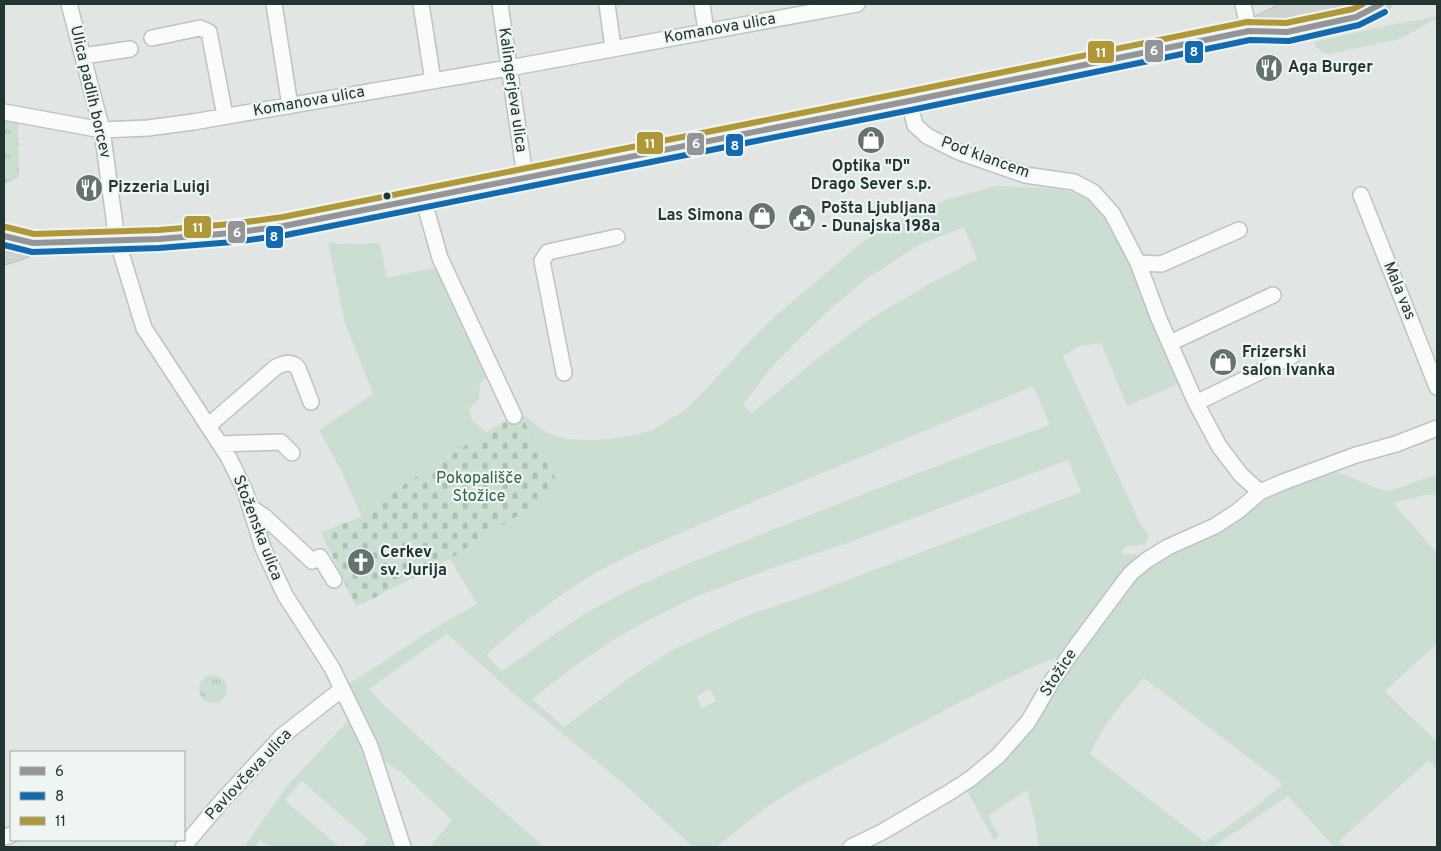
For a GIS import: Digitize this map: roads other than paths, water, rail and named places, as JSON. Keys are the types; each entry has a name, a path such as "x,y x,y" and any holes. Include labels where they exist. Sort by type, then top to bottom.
{"main road":[{"path":"1248,31 1282,14 1332,4"},
{"path":"4,236 33,243 159,239 232,234 284,226 1248,31 1287,32 1356,17 1381,4"},
{"path":"4,255 33,243"}],"street":[{"name":"Ulica padlih borcev","path":"69,4 102,130 117,240"},
{"path":"274,4 290,106"},
{"path":"421,4 434,81"},
{"name":"Kalingerjeva ulica","path":"500,4 525,177"},
{"path":"607,4 613,48"},
{"path":"702,4 706,31"},
{"name":"Komanova ulica","path":"4,112 102,130 148,128 290,106 509,68 706,31 795,10 857,4"},
{"path":"1243,4 1248,31"},
{"path":"152,38 200,28 209,32 225,116"},
{"path":"83,56 130,48"},
{"name":"Pod klancem","path":"909,101 916,125 927,136 959,152 1025,175 1074,182 1093,192 1112,213 1138,263 1159,319 1196,402 1219,446 1241,474 1260,492"},
{"name":"Mala vas","path":"1360,195 1437,387"},
{"path":"423,198 440,258 514,416"},
{"path":"1138,263 1161,264 1239,230"},
{"path":"564,373 542,261 548,252 617,237"},
{"name":"Stoženska ulica","path":"117,240 144,328 230,458 245,491 262,548 284,595 332,668 370,746 403,847"},
{"path":"1170,343 1273,295"},
{"path":"1196,402 1292,356"},
{"path":"208,426 276,367 285,363 298,368 311,402"},
{"path":"1260,492 1338,462 1396,444 1437,428"},
{"path":"220,444 281,442 292,453"},
{"name":"Stožice","path":"852,847 882,832 950,792 970,779 998,756 1028,722 1067,659 1132,573 1147,560 1168,547 1215,526 1238,511 1260,492"},
{"path":"250,507 265,517 312,560 320,557 334,580"},
{"name":"Pavlovčeva ulica","path":"183,847 221,802 282,736 342,689"}],"place":[{"name":"Aga Burger","path":"1269,68"},
{"name":"Optika \"D\" Drago Sever s.p.","path":"871,140"},
{"name":"Pizzeria Luigi","path":"89,188"},
{"name":"Las Simona","path":"762,216"},
{"name":"Pošta Ljubljana - Dunajska 198a","path":"802,218"},
{"name":"Frizerski salon Ivanka","path":"1223,362"},
{"name":"Cerkev sv. Jurija","path":"361,562"}],"park label":[{"name":"Pokopališče Stožice","path":"479,488"}]}
